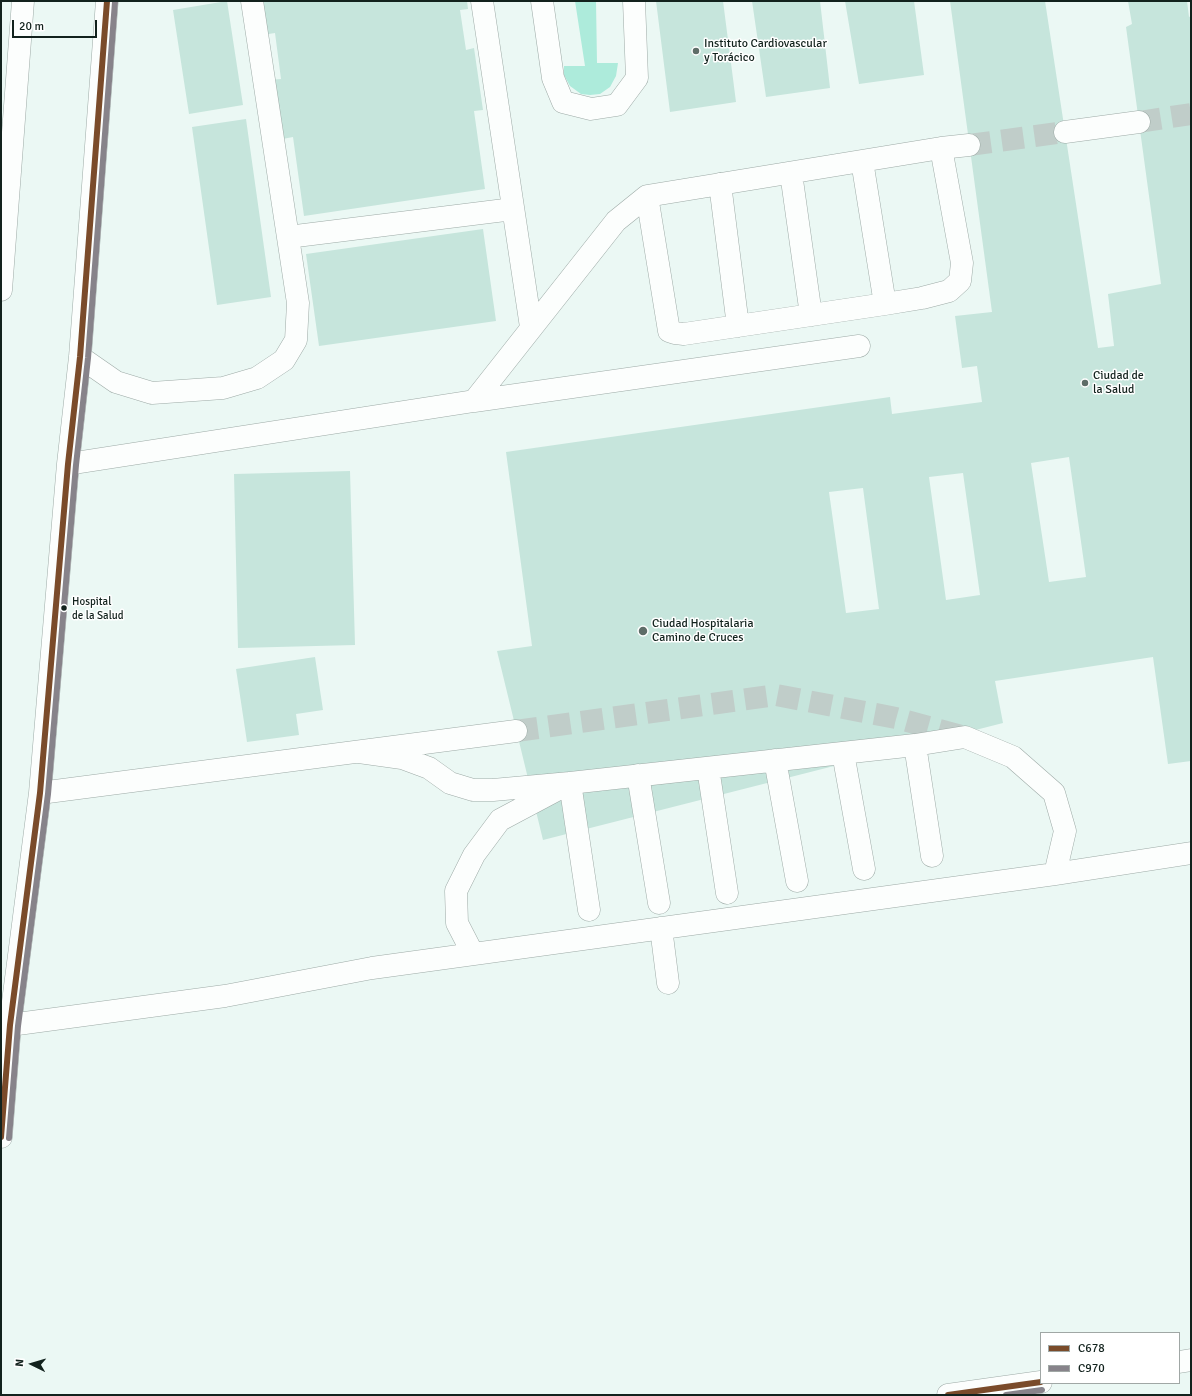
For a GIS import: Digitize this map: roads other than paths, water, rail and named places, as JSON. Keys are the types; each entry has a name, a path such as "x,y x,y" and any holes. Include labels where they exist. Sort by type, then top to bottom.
{"street":[{"path":"1,290 23,1"},
{"path":"1,1137 10,1025 40,794 68,464 80,357 107,1"},
{"path":"80,357 116,382 152,393 223,388 257,378 284,360 296,340 298,303 252,1"},
{"path":"482,1 531,327"},
{"path":"542,1 553,78 563,102 591,109 617,105 637,78 634,1"},
{"path":"1065,132 1139,122"},
{"path":"474,401 616,220 647,196 941,148 969,145"},
{"path":"647,196 669,331 684,334 922,298 949,291 960,281 962,263 941,148"},
{"path":"862,161 884,304"},
{"path":"791,173 811,315"},
{"path":"720,184 738,326"},
{"path":"288,236 513,209"},
{"path":"68,464 474,401 859,346"},
{"path":"40,794 516,732"},
{"path":"359,752 402,758 429,768 450,783 473,790 493,790 570,783 915,745 965,737 1013,757 1054,793 1065,831 1055,874"},
{"path":"915,745 932,856"},
{"path":"843,753 864,869"},
{"path":"775,760 797,881"},
{"path":"708,768 727,893"},
{"path":"638,775 659,903"},
{"path":"570,783 589,910"},
{"path":"474,954 457,923 456,892 474,855 500,820 570,783"},
{"path":"10,1025 224,996 372,968 1055,874 1191,853"},
{"path":"661,928 668,983"},
{"path":"1180,1362 1191,1360"},
{"path":"948,1395 1040,1382"}],"tunnel":[{"path":"1139,122 1191,114"},
{"path":"969,145 1065,132"},
{"path":"516,731 776,695 896,718 965,737"}],"place":[{"name":"Instituto Cardiovascular y Torácico","path":"696,51"},
{"name":"Ciudad de la Salud","path":"1085,383"},
{"name":"Hospital de la Salud","path":"64,608"},
{"name":"Ciudad Hospitalaria Camino de Cruces","path":"643,631"}]}
